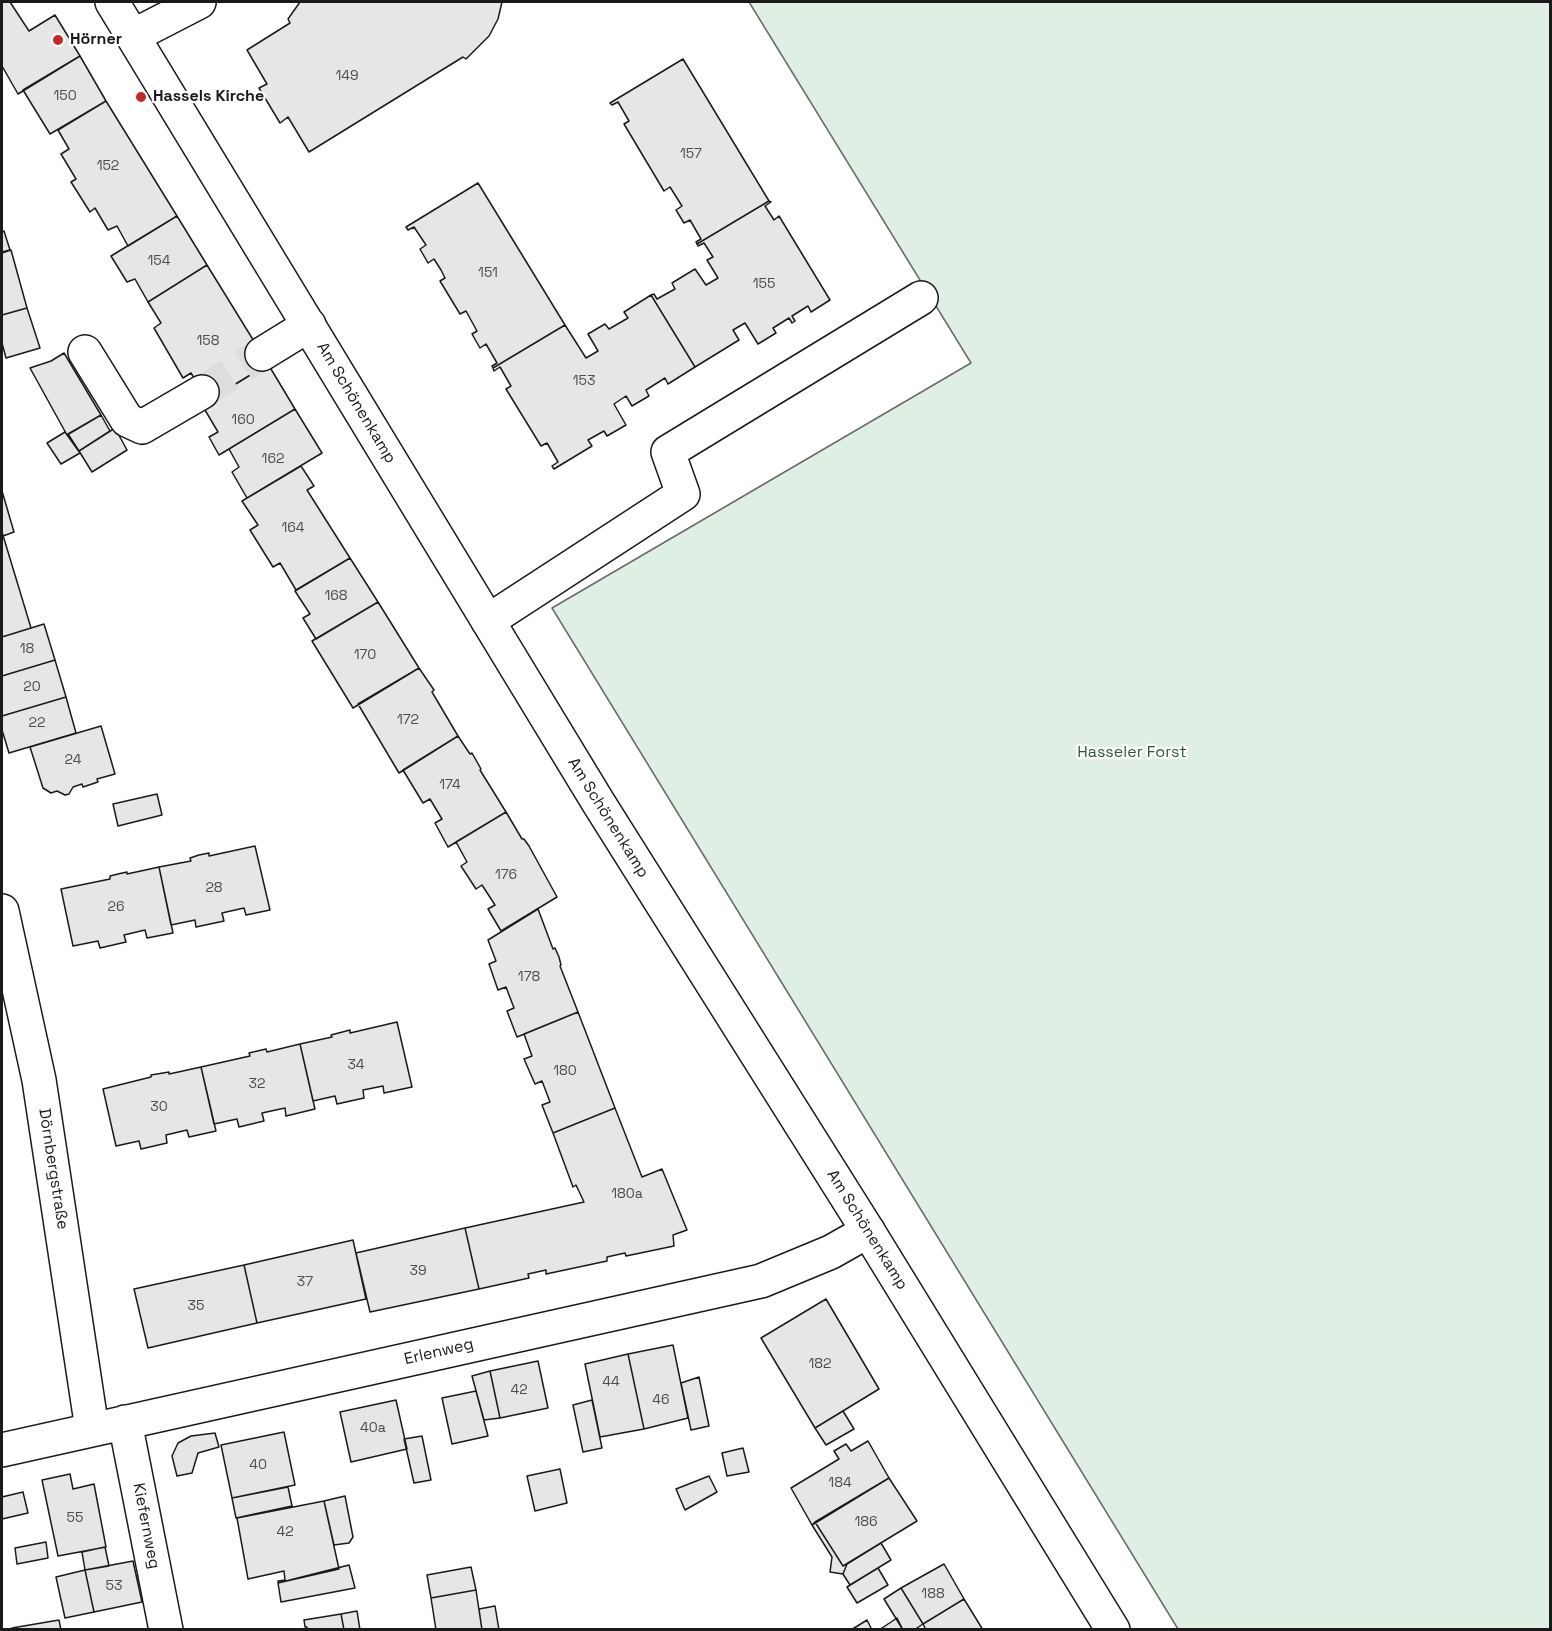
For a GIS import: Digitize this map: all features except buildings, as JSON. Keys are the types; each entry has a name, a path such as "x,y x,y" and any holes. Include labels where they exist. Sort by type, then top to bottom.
{"main road":[{"name":"Am Schönenkamp","path":"112,2 639,868 868,1231 1113,1629"},
{"path":"134,36 199,2"},
{"path":"488,621 683,494 668,452 921,298"},
{"path":"262,354 309,325"},
{"path":"85,352 127,420 142,427 202,392"},
{"name":"Dörnbergstraße","path":"2,911 39,1080 92,1430"},
{"name":"Erlenweg","path":"2,1450 761,1281 831,1251 868,1231"},
{"name":"Kiefernweg","path":"125,1422 166,1629"}],"green space":[{"name":"Hasseler Forst","path":"749,2 1550,2 1550,1629 1178,1629 552,608 971,363"}],"tunnel":[{"path":"202,392 262,354"}],"place":[{"name":"Hörner","path":"58,40"},
{"name":"Hassels Kirche","path":"141,97"}]}
